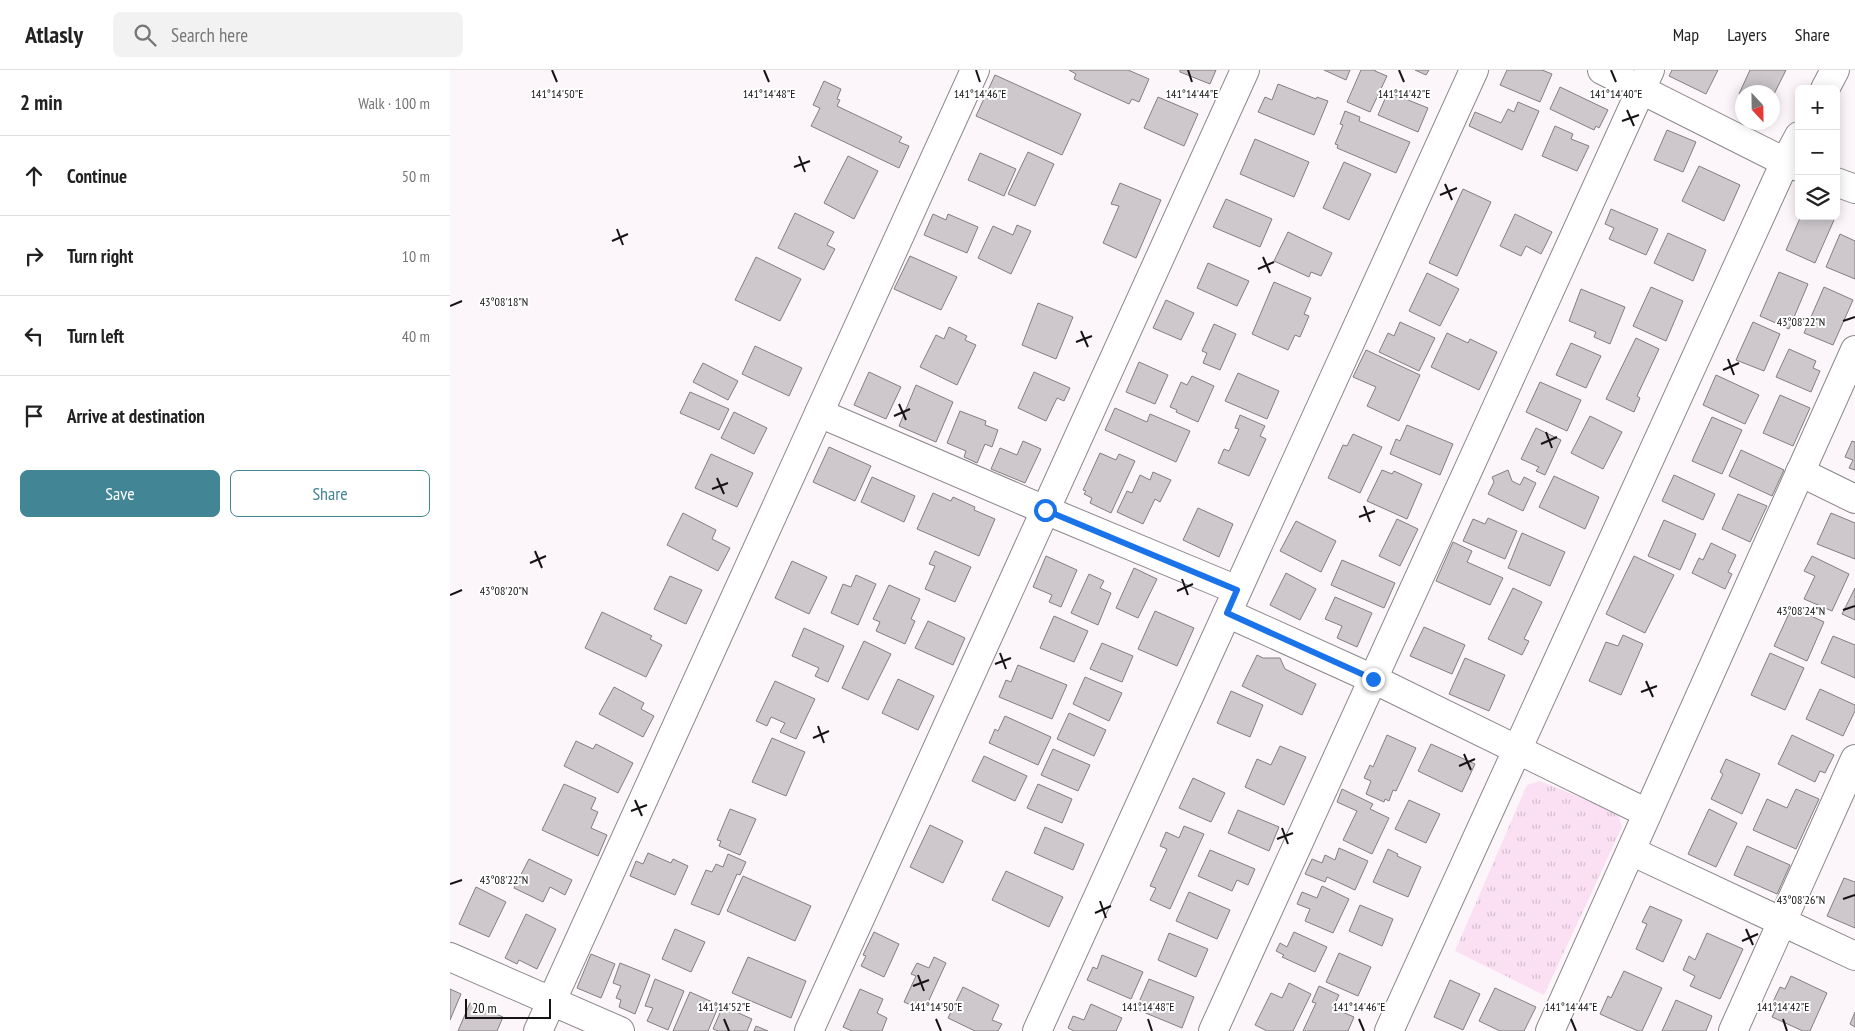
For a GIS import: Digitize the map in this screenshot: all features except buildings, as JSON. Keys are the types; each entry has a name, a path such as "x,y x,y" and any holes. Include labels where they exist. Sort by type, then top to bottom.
{"street":[{"path":"538,1031 975,70"},
{"path":"809,1031 1245,70"},
{"path":"1037,1031 1474,70"},
{"path":"1389,1031 1517,748 1792,164 1645,80 1602,70"},
{"path":"1827,85 1835,70"},
{"path":"1213,1031 1645,80"},
{"path":"1840,183 1855,189"},
{"path":"1550,1031 1855,350"},
{"path":"819,413 1045,510 1232,602 1373,679 1647,813"},
{"path":"1800,472 1855,498"},
{"path":"1733,1031 1855,759"},
{"path":"1630,851 1855,956"},
{"path":"450,957 620,1031"}],"green space":[{"path":"1540,781 1618,813 1622,827 1544,995 1455,951 1527,785"}],"route":[{"path":"1045,510 1237,590 1227,613 1373,679"}]}
